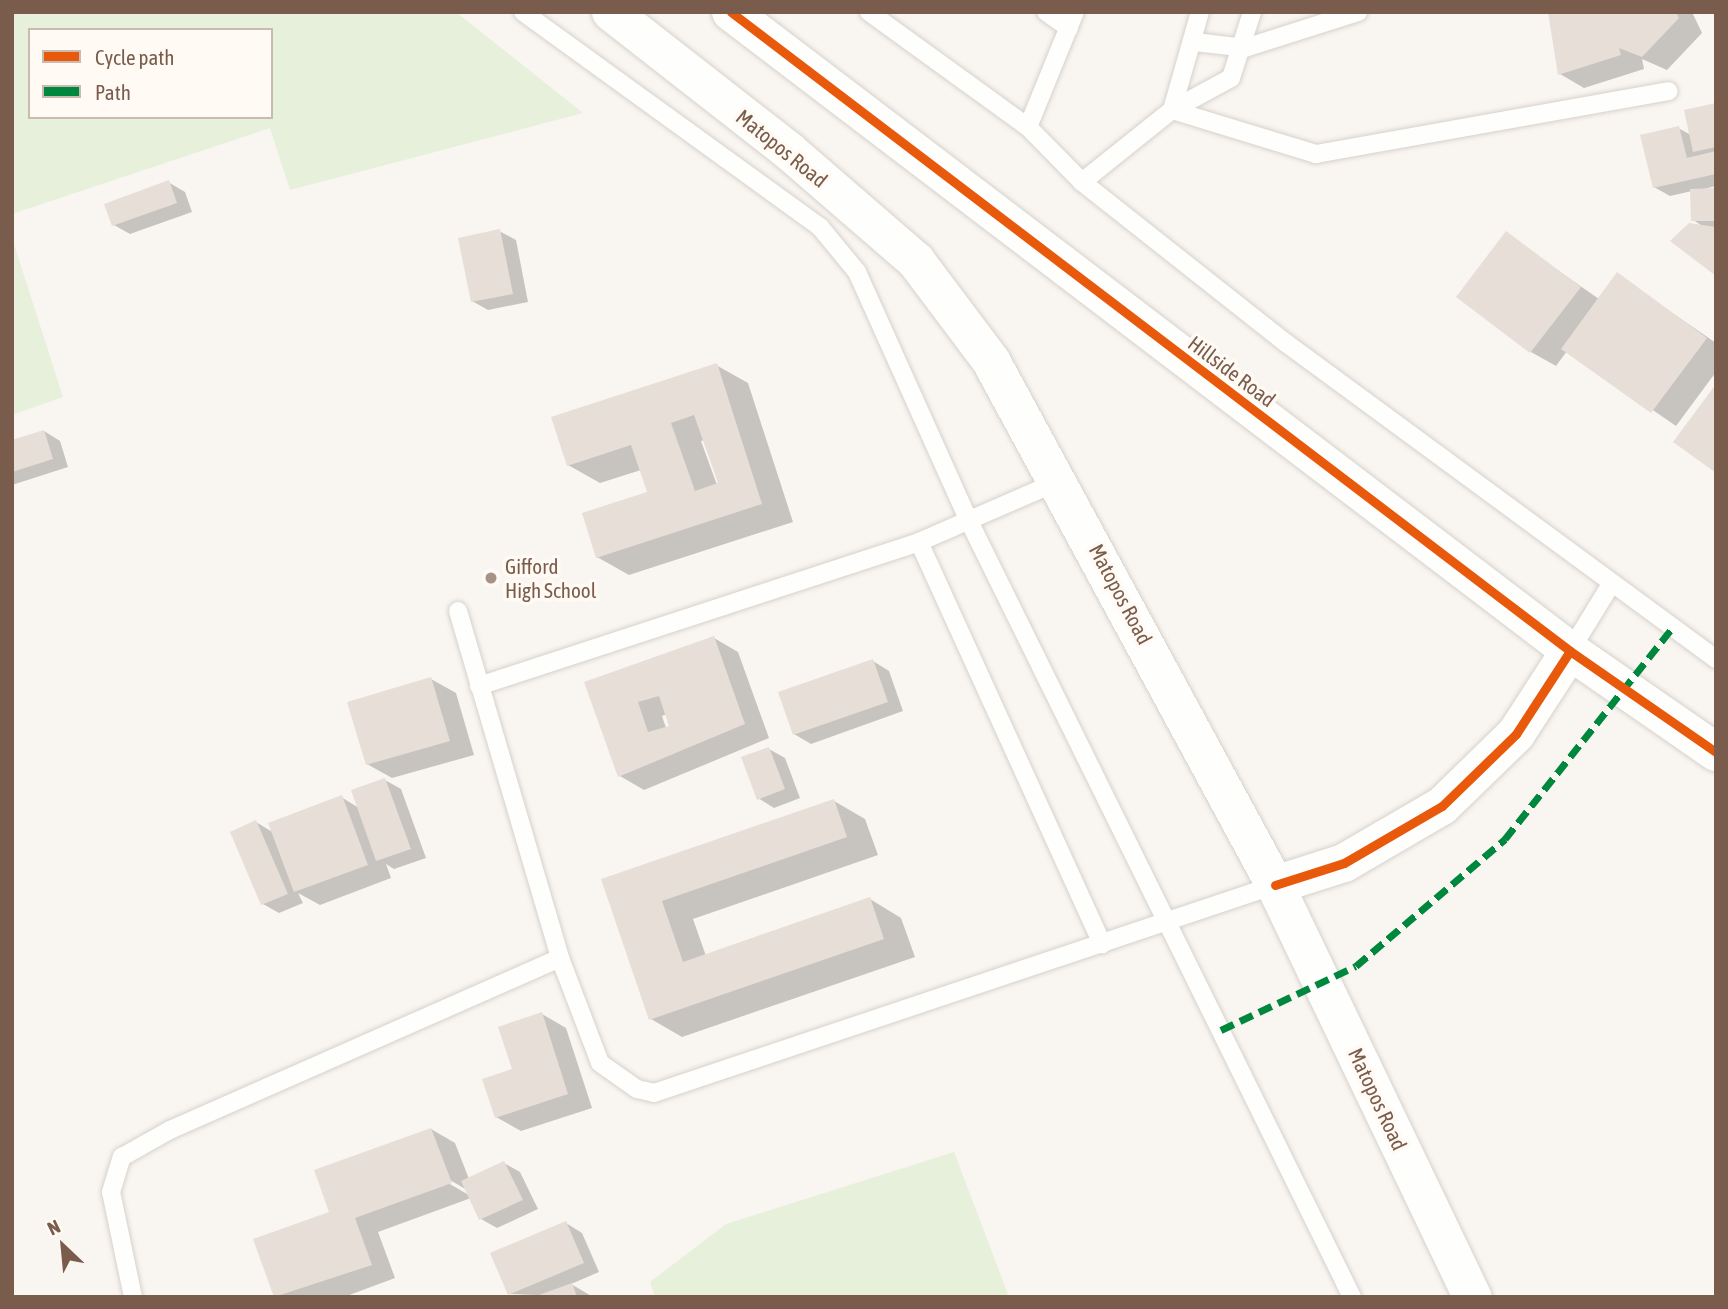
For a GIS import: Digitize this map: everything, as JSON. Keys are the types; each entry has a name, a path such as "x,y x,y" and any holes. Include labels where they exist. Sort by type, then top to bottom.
{"street":[{"name":"Matopos Road","path":"611,12 789,150 916,261 991,361 1060,481 1275,885 1472,1297"},
{"name":"Hillside Road","path":"731,12 1570,651 1716,752"},
{"path":"1275,885 1344,863 1442,806 1516,734 1570,651"}],"lane":[{"path":"523,12 820,227 857,272 969,520 1170,921 1352,1297"},
{"path":"869,12 1028,127 1082,182 1610,586 1716,659"},
{"path":"1028,127 1072,20 1046,12"},
{"path":"1172,110 1195,42 1200,12"},
{"path":"1082,182 1172,110 1231,78 1245,48 1252,12"},
{"path":"1195,42 1245,48 1358,12"},
{"path":"1172,110 1317,154 1668,91"},
{"path":"479,686 919,541 1060,481"},
{"path":"919,541 1102,944"},
{"path":"1570,651 1610,586"},
{"path":"458,611 560,958 600,1063 614,1077 654,1093 1275,885"},
{"path":"133,1297 111,1192 122,1157 170,1130 560,958"}],"green space":[{"path":"12,12 456,12 583,113 290,190 270,128 12,214"},
{"path":"12,238 63,397 12,415"},
{"path":"954,1152 1009,1297 655,1297 650,1282 726,1224"}],"building":[{"path":"1548,12 1676,12 1679,18 1642,57 1619,48 1621,55 1558,75"},
{"path":"1716,103 1716,147 1693,152 1684,110"},
{"path":"1679,126 1687,158 1716,151 1716,174 1653,188 1640,135"},
{"path":"169,180 177,203 112,226 104,204"},
{"path":"1716,188 1716,221 1691,221 1690,189"},
{"path":"1689,223 1716,227 1716,276 1670,241"},
{"path":"500,229 513,294 471,302 458,238"},
{"path":"1506,231 1581,287 1530,353 1456,297"},
{"path":"1617,272 1707,338 1651,413 1561,349"},
{"path":"717,363 762,504 596,558 582,513 647,492 631,445 567,466 551,417","holes":["694,415 718,483 695,491 671,423"]},
{"path":"1716,384 1716,473 1673,442"},
{"path":"44,430 53,459 12,472 12,440"},
{"path":"714,636 745,724 618,777 584,682","holes":["659,696 669,726 648,732 638,702"]},
{"path":"873,659 888,702 793,735 778,692"},
{"path":"431,677 450,741 366,765 347,702"},
{"path":"769,747 785,789 757,800 741,757"},
{"path":"385,778 411,849 376,861 351,790"},
{"path":"342,795 368,865 294,892 268,823"},
{"path":"834,799 847,837 662,901 683,962 870,897 884,939 649,1020 601,879"},
{"path":"256,820 288,894 261,905 230,832"},
{"path":"542,1012 568,1094 495,1118 482,1079 512,1069 498,1027"},
{"path":"431,1128 452,1183 355,1218 372,1265 274,1297 253,1239 329,1212 314,1170"},
{"path":"504,1161 523,1200 479,1220 461,1181"},
{"path":"566,1221 584,1263 508,1295 490,1253"},
{"path":"572,1283 577,1297 536,1297 536,1296"}],"marked path":[{"path":"1221,1030 1356,966 1505,839 1673,627"}],"cycle path":[{"path":"731,12 1570,651 1716,752"},
{"path":"1275,885 1344,863 1442,806 1516,734 1570,651"}],"place":[{"name":"Gifford High School","path":"491,578"}]}
